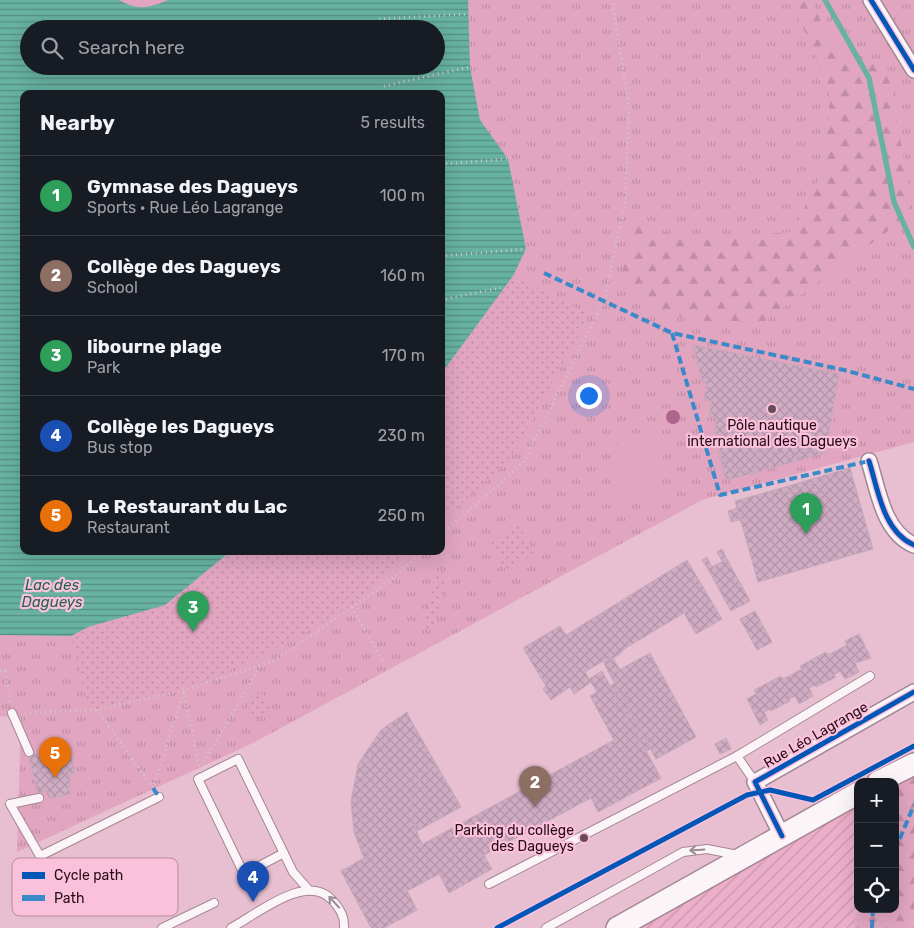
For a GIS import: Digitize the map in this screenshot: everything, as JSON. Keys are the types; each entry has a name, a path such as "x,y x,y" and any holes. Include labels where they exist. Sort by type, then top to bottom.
{"main road":[{"path":"886,778 914,764"},
{"path":"617,928 854,795"}],"street":[{"path":"870,0 914,70"},
{"path":"869,461 890,524 898,534 914,545"},
{"name":"Rue Léo Lagrange","path":"782,836 755,782 914,692"}],"lane":[{"path":"489,884 737,756 870,676"},
{"path":"12,713 29,752"},
{"path":"737,756 755,782"},
{"path":"284,853 244,874 198,779 238,759 284,853 293,872 308,889"},
{"path":"39,798 10,804 40,856 159,797"},
{"path":"546,928 690,850 707,849 745,856"},
{"path":"231,928 289,894 308,889 326,893 340,908 344,928"},
{"path":"162,928 214,902"}],"path":[{"path":"445,531 523,463 604,301 625,203 629,108 612,0"},
{"path":"379,20 468,14"},
{"path":"445,72 470,66"},
{"path":"384,86 431,75"},
{"path":"445,164 508,159"},
{"path":"445,256 526,249"},
{"path":"445,299 504,286"},
{"path":"5,671 12,713 96,710 184,690 276,660 388,582 419,555"},
{"path":"352,607 384,664"},
{"path":"184,690 200,769 260,665"},
{"path":"0,671 10,670"},
{"path":"96,710 153,788 184,690"}],"shaded area":[{"path":"854,800 854,913 857,913 854,928 606,928"}],"green space":[{"path":"0,0 914,0 914,442 702,500 255,742 17,852 21,718 0,716"},
{"path":"789,0 812,0 829,41 888,69 913,213 765,321 694,321 649,306 620,282 634,223 686,239 793,232 823,169 830,98 814,50"},
{"path":"513,276 590,315 510,459 445,519 445,369"},
{"path":"620,431 666,439 656,504 609,494"},
{"path":"519,525 534,554 506,571 491,542"},
{"path":"226,555 408,555 352,607 266,654 193,687 89,710 71,636 88,627 165,605"},
{"path":"436,570 447,574 435,630 422,629"},
{"path":"262,692 272,709 255,720 245,700"},
{"path":"914,769 914,928 854,928 857,913 899,913 899,779"}],"water":[{"name":"Lac des Dagueys","path":"0,0 119,0 132,6 144,7 168,0 468,0 470,67 480,120 508,159 526,249 513,276 445,369 445,90 20,90 20,555 226,555 165,605 88,627 71,636 0,635"}],"building":[{"name":"Pôle nautique international des Dagueys","path":"693,345 839,374 825,453 801,449 800,457 758,449 754,473 724,467 727,452 719,451 722,435 714,433 717,418 709,416 712,401 704,400 707,384 702,381"},
{"path":"758,449 800,457 801,449 825,453 754,473"},
{"path":"719,451 727,452 724,467 754,473 726,480"},
{"path":"850,468 873,549 758,582 735,501 778,489 779,494 823,481 822,476"},
{"path":"822,476 823,481 779,494 778,489"},
{"path":"737,508 740,520 731,522 728,511"},
{"path":"722,549 727,559 722,561 717,552"},
{"path":"707,557 712,567 708,569 702,560"},
{"path":"727,559 750,601 731,611 708,569"},
{"path":"687,560 722,619 696,634 684,613 624,649 620,654 604,663 603,661 585,672 591,682 574,694 570,687 551,700 543,689 546,686 523,648 560,626 566,635"},
{"path":"755,611 772,642 757,650 740,619"},
{"path":"859,634 871,658 855,663 859,672 845,679 840,671 834,675 836,677 816,687 815,685 809,688 813,696 799,704 795,696 789,699 790,701 771,711 770,709 764,712 768,720 760,725 747,699 756,694 754,690 781,676 783,679 802,669 800,666 826,652 828,655 847,645 845,641"},
{"path":"650,653 696,737 656,759 610,675"},
{"path":"613,658 620,670 610,675 604,663"},
{"path":"602,671 661,778 598,812 591,798 484,855 492,869 449,893 439,874 407,891 417,910 384,928 371,928 341,871 369,855 358,807 359,793 366,764 391,729 409,717 436,764 423,774 411,795 413,818 419,838 423,844 614,740 590,696 597,692 589,679"},
{"path":"615,683 651,749 646,751 610,686"},
{"path":"407,712 409,717 391,729 366,764 358,807 369,855 364,858 354,832 351,802 358,764 381,730"},
{"path":"726,738 731,749 720,754 715,744"},
{"path":"69,746 75,773 69,775 64,754 37,761 42,781 35,783 29,756"},
{"path":"64,754 71,785 68,786 70,794 50,798 48,791 38,793 35,783 42,781 37,761"},
{"path":"436,764 461,807 417,831 413,818 411,795 423,774"}],"waterway":[{"path":"825,0 869,78 894,202 914,247"}],"marked path":[{"path":"544,273 672,333 844,370 914,389"},
{"path":"672,333 720,495 869,461"},
{"path":"153,788 159,797"},
{"path":"899,841 914,805"},
{"path":"872,928 873,913"}],"cycle path":[{"path":"871,0 914,70"},
{"path":"869,461 883,509 895,530 914,545"},
{"path":"782,836 755,782 914,692"},
{"path":"497,928 747,795 770,790 813,800 914,746"}],"place":[{"name":"Pôle nautique international des Dagueys","path":"772,409"},
{"name":"Gymnase des Dagueys","path":"806,534"},
{"name":"libourne plage","path":"193,632"},
{"name":"Le Restaurant du Lac","path":"55,778"},
{"name":"Collège des Dagueys","path":"535,807"},
{"name":"Parking du collège des Dagueys","path":"584,838"},
{"name":"Collège les Dagueys","path":"253,902"}]}
